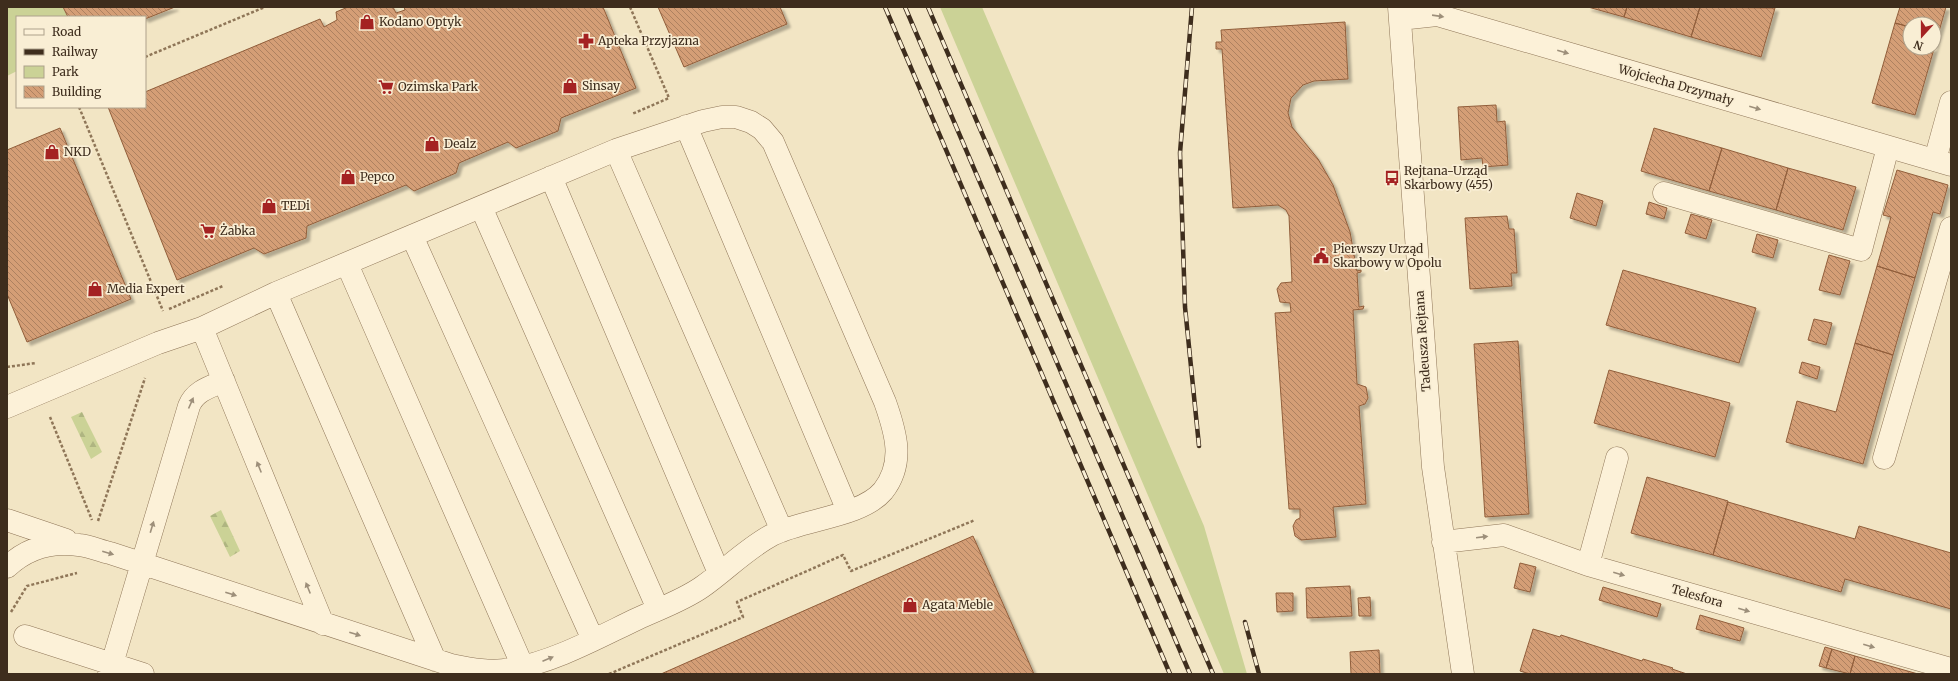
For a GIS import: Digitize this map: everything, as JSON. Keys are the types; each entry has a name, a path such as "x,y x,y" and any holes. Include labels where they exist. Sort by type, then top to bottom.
{"street":[{"name":"Wojciecha Drzymały","path":"1399,13 1437,15 1943,162"},
{"name":"Tadeusza Rejtana","path":"1399,13 1428,415 1443,542 1463,674"},
{"path":"1943,162 1951,102"},
{"path":"7,407 158,343 202,328 276,293 616,150 686,126 722,117 736,117 762,128 773,142 882,395 895,430 898,446 892,478 882,492 868,502 848,511 782,531 757,544 701,588 593,640 524,670 482,671 451,665 7,520"},
{"path":"686,126 848,511"},
{"path":"1664,193 1861,250 1888,147"},
{"path":"616,150 782,531"},
{"path":"551,178 720,573"},
{"path":"481,207 658,609"},
{"path":"1884,458 1945,270 1951,228"},
{"path":"412,236 593,640"},
{"path":"347,264 524,670"},
{"path":"276,293 435,660"},
{"path":"202,328 323,624"},
{"path":"110,669 192,398 197,393 224,381"},
{"path":"7,393 15,394 40,392"},
{"path":"1588,565 1617,458"},
{"name":"Telesfora","path":"1443,542 1504,535 1588,565 1951,669"},
{"path":"7,567 18,557 37,547 59,544 80,545"},
{"path":"25,636 110,669 143,674"}],"path":[{"path":"146,57 265,7"},
{"path":"630,7 669,98"},
{"path":"79,108 163,311"},
{"path":"95,529 147,372"},
{"path":"40,392 92,521"},
{"path":"609,674 743,617 737,602 843,555 850,571 975,520"},
{"path":"10,614 27,586 84,572"}],"green space":[{"path":"7,7 63,7 68,16 16,16 16,72 7,76"},
{"path":"940,7 982,7 1204,526 1247,674 1224,674"},
{"path":"82,412 102,452 91,459 71,417"},
{"path":"221,510 240,551 230,557 210,516"}],"building":[{"path":"63,7 175,7 146,19 146,16 68,16"},
{"path":"348,7 393,7 396,13 405,10 404,7 603,7 636,88 561,118 558,131 516,148 508,142 459,163 456,173 414,191 406,185 307,226 306,238 264,254 254,248 177,280 108,108 146,108 146,92 320,19 324,27 337,20 336,12"},
{"path":"658,7 780,7 787,24 684,67"},
{"path":"1588,7 1627,7 1624,17"},
{"path":"1627,7 1700,7 1691,37 1624,17"},
{"path":"1700,7 1775,8 1761,57 1691,37"},
{"path":"1900,7 1946,7 1942,21 1942,16 1902,16 1902,25 1895,23"},
{"path":"1345,22 1348,79 1314,81 1303,85 1291,98 1288,113 1292,127 1318,159 1333,185 1350,232 1357,271 1361,270 1361,272 1357,273 1359,307 1364,306 1363,309 1353,310 1357,384 1366,387 1368,398 1365,404 1359,406 1366,504 1333,507 1336,537 1301,540 1295,536 1293,526 1296,520 1300,518 1300,509 1289,509 1275,313 1291,312 1290,303 1280,302 1277,289 1281,283 1292,282 1289,216 1286,210 1278,205 1233,208 1222,49 1216,49 1216,42 1222,42 1221,30"},
{"path":"1895,23 1902,25 1902,56 1932,56 1915,115 1872,103"},
{"path":"1496,105 1497,122 1505,121 1508,165 1483,167 1482,158 1461,160 1458,107"},
{"path":"60,128 131,299 27,342 7,294 7,150"},
{"path":"1654,128 1722,148 1709,191 1641,171"},
{"path":"1722,148 1788,168 1776,210 1709,191"},
{"path":"1788,168 1856,187 1843,230 1776,210"},
{"path":"1897,170 1948,185 1940,214 1933,212 1915,278 1877,266 1891,217 1883,215"},
{"path":"1577,193 1603,201 1596,226 1570,218"},
{"path":"1649,202 1667,208 1664,219 1646,214"},
{"path":"1691,214 1712,220 1706,239 1685,233"},
{"path":"1507,216 1509,229 1514,229 1517,273 1511,273 1512,286 1470,289 1465,218"},
{"path":"1757,234 1778,240 1773,258 1752,252"},
{"path":"1829,255 1850,261 1840,295 1819,290"},
{"path":"1877,266 1915,278 1893,355 1855,343"},
{"path":"1623,270 1756,308 1739,363 1606,325"},
{"path":"1814,319 1832,323 1826,345 1808,340"},
{"path":"1518,341 1529,514 1485,517 1474,344"},
{"path":"1855,343 1893,355 1863,464 1786,442 1797,401 1836,412"},
{"path":"1802,362 1820,367 1817,379 1799,373"},
{"path":"1609,370 1730,403 1715,457 1594,423"},
{"path":"1647,477 1728,501 1713,555 1631,533"},
{"path":"1728,502 1855,539 1859,526 1951,553 1951,609 1845,579 1841,592 1713,555"},
{"name":"Agata Meble","path":"973,536 1034,674 661,674"},
{"path":"1520,563 1536,567 1530,592 1514,588"},
{"path":"1350,586 1352,616 1307,618 1306,588"},
{"path":"1603,587 1661,604 1657,617 1599,600"},
{"path":"1276,593 1293,593 1293,611 1277,612"},
{"path":"1370,597 1371,616 1359,616 1358,598"},
{"path":"1700,615 1744,628 1740,641 1696,629"},
{"path":"1533,629 1560,637 1561,635 1642,661 1643,659 1673,668 1672,669 1687,674 1530,674 1520,671"},
{"path":"1825,647 1832,649 1826,668 1819,666"},
{"path":"1832,649 1855,656 1850,674 1826,668"},
{"path":"1379,650 1380,674 1351,674 1350,652"},
{"path":"1855,656 1918,674 1850,674"}],"railway":[{"path":"885,7 1170,674"},
{"path":"905,7 1190,674"},
{"path":"928,7 1213,674"},
{"path":"1192,7 1180,153 1185,307 1199,446"},
{"path":"1245,622 1259,674"}],"place":[{"name":"Kodano Optyk","path":"367,22"},
{"name":"Apteka Przyjazna","path":"586,41"},
{"name":"Sinsay","path":"570,86"},
{"name":"Ozimska Park","path":"386,87"},
{"name":"Dealz","path":"432,144"},
{"name":"NKD","path":"52,152"},
{"name":"Pepco","path":"348,177"},
{"name":"Rejtana-Urząd Skarbowy (455)","path":"1392,178"},
{"name":"TEDi","path":"269,206"},
{"name":"Żabka","path":"208,231"},
{"name":"Pierwszy Urząd Skarbowy w Opolu","path":"1321,256"},
{"name":"Media Expert","path":"95,289"},
{"name":"Agata Meble","path":"910,605"}]}
